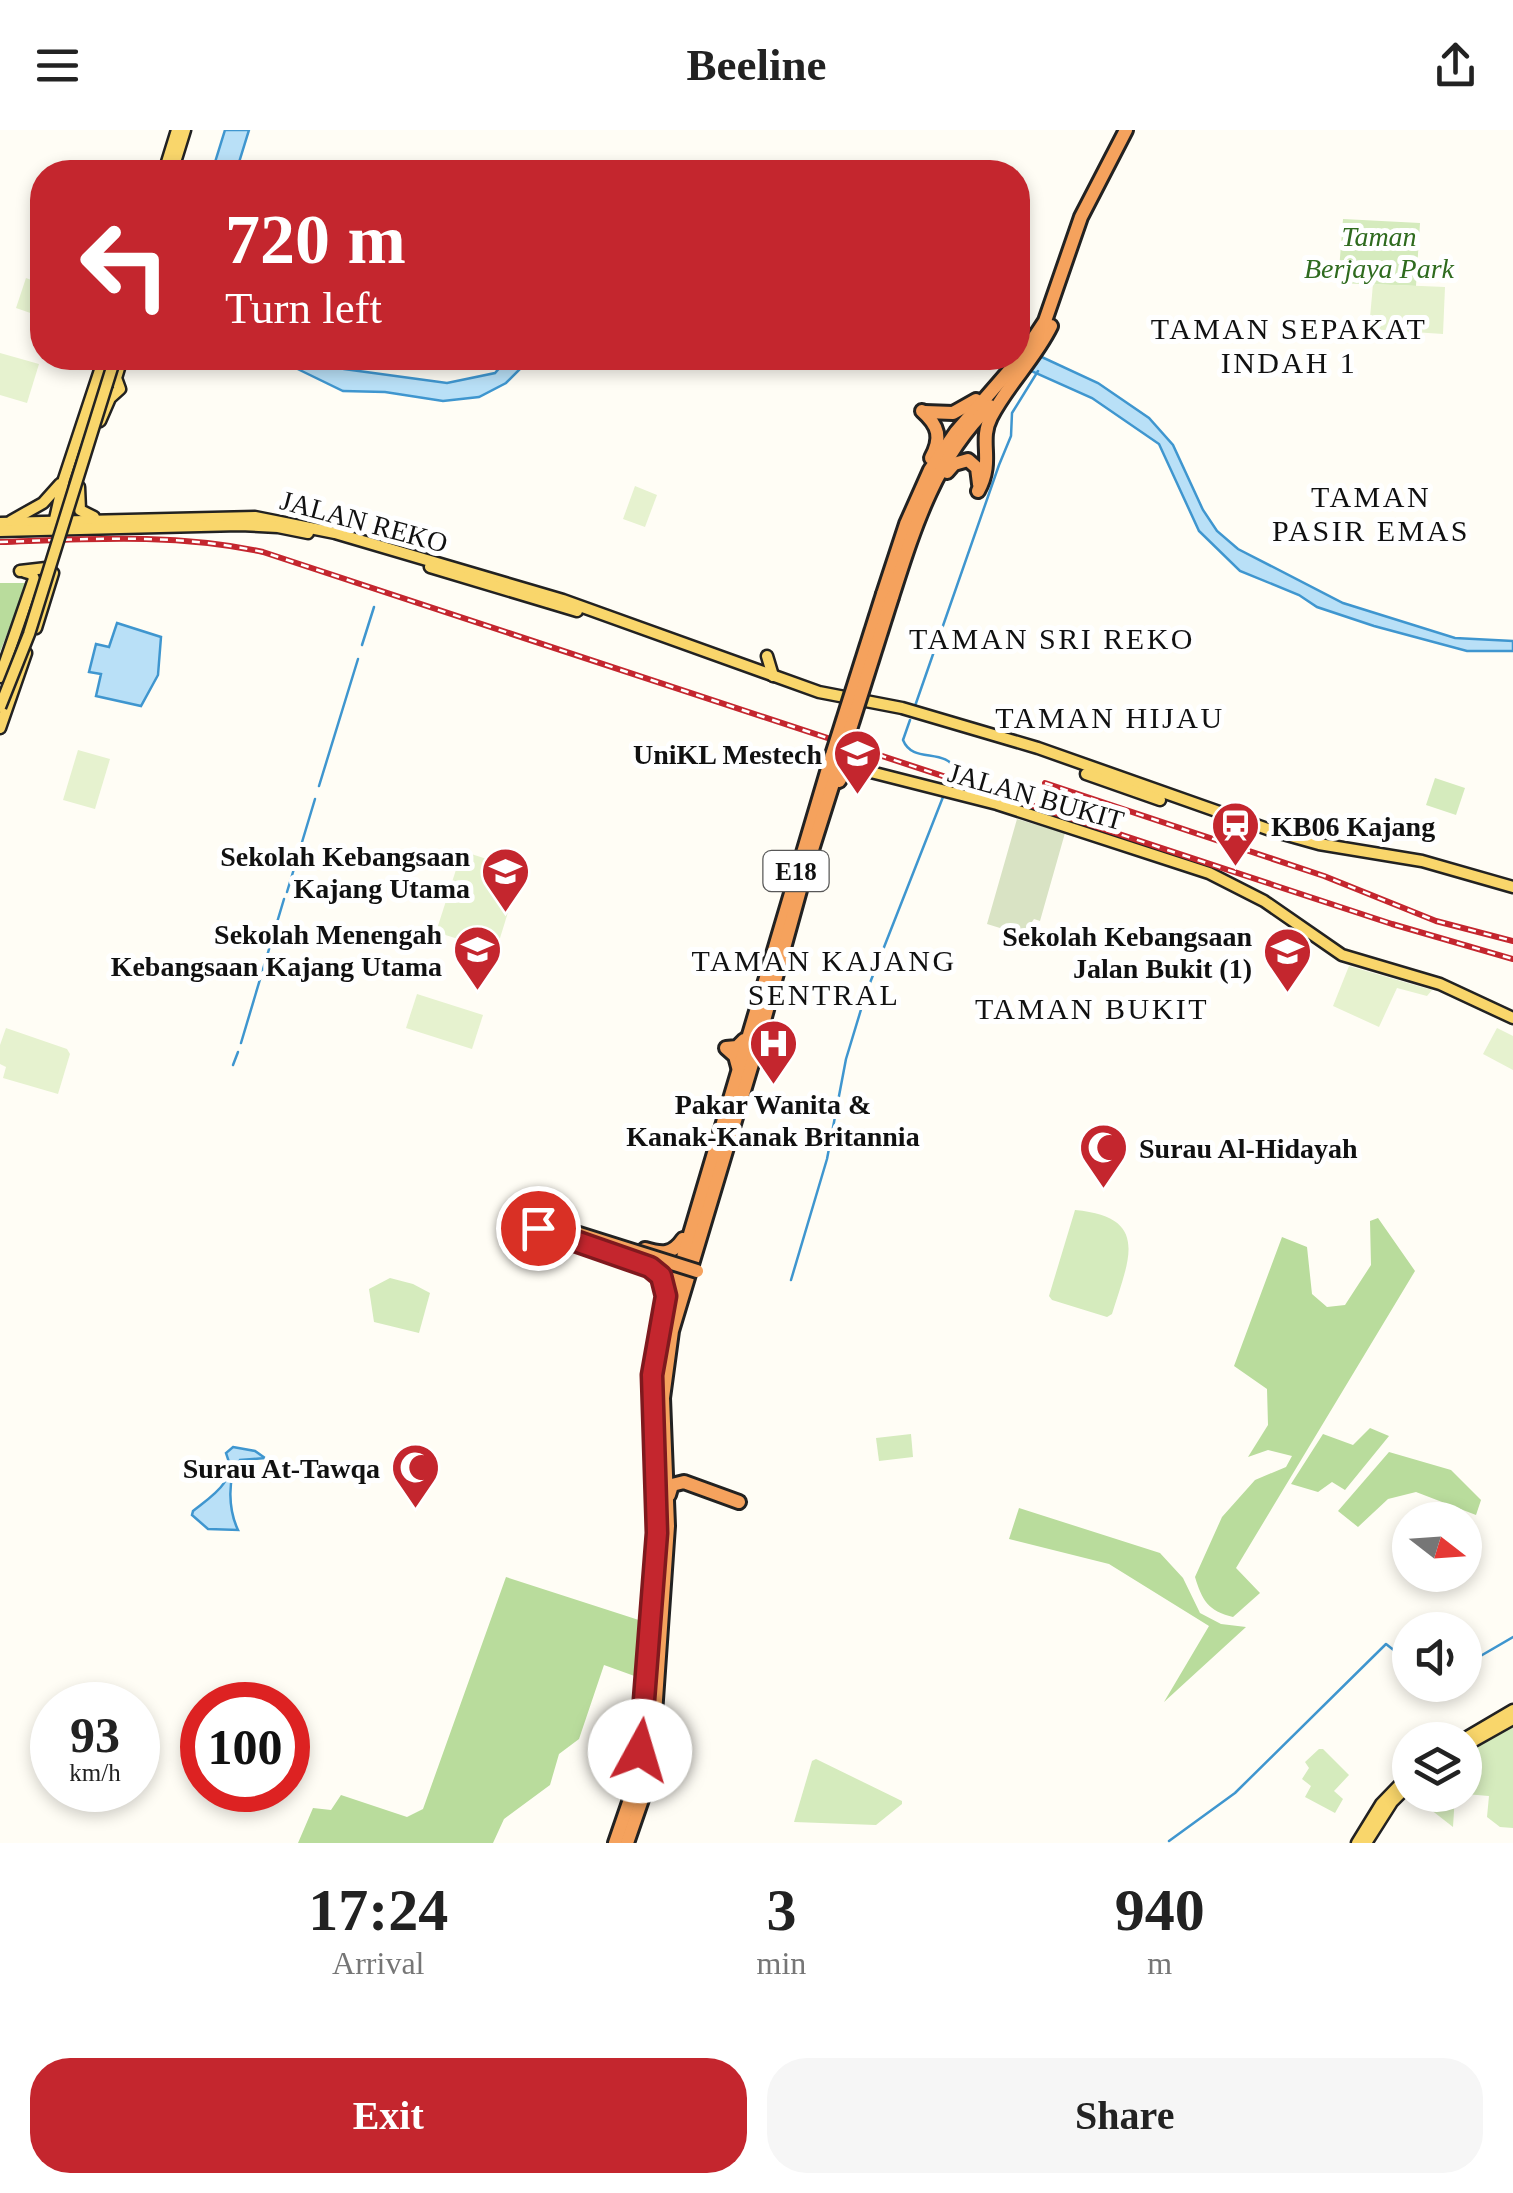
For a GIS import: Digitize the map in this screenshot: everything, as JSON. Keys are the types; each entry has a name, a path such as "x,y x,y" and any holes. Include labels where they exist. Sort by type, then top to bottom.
{"highway":[{"name":"E18","path":"1030,344 1045,321 1081,218 1126,130"},
{"name":"E18","path":"1030,362 1054,319 1088,220 1135,130"},
{"name":"E18","path":"692,1224 738,1069 735,1056 726,1048 737,1047 747,1037 847,762 887,595 940,471 1013,370"},
{"name":"E18","path":"627,1843 651,1762 668,1526 662,1424 672,1331 823,814 847,762 887,595 921,488 949,442 1020,370"},
{"path":"921,488 939,438 933,421 922,412 959,411 1004,383"},
{"path":"914,527 954,464 968,460 974,464 980,474 978,491 988,468 984,438 1004,383"},
{"path":"662,1424 679,1329 738,1115"},
{"path":"546,1227 666,1253 680,1244 692,1224"},
{"path":"615,1843 637,1778 643,1724 657,1533 652,1375 692,1224"},
{"path":"546,1227 696,1274"},
{"path":"531,1241 546,1227"},
{"path":"546,1227 657,1271 666,1287 666,1312"},
{"path":"668,1526 670,1488 678,1482 739,1502"}],"main road":[{"path":"168,160 177,130"},
{"path":"176,160 185,130"},
{"path":"0,526 44,503 64,476 109,370"},
{"path":"0,690 110,370"},
{"path":"0,707 29,634 110,370"},
{"path":"60,526 81,483 111,370"},
{"path":"64,476 68,487 81,483"},
{"path":"60,526 64,476"},
{"path":"81,483 80,510 105,520"},
{"path":"185,522 207,516"},
{"name":"JALAN REKO","path":"0,526 185,522 207,516 280,520 500,577 831,696 881,705 1279,839 1513,890"},
{"name":"JALAN REKO","path":"207,516 355,542 450,575 580,612 590,611"},
{"name":"JALAN REKO","path":"60,526 105,520 185,522"},
{"path":"0,677 34,579 32,574 20,571 46,568 53,573 53,580 0,728"},
{"path":"19,628 28,624 34,633"},
{"path":"751,668 767,656 773,676"},
{"name":"JALAN BUKIT","path":"847,762 949,794 997,804 1203,872 1268,907 1333,954 1439,986 1513,1020"},
{"path":"1482,1731 1513,1710"},
{"path":"1482,1734 1513,1719"},
{"path":"1358,1843 1392,1793"},
{"path":"1366,1843 1392,1802"}],"green space":[{"name":"Taman Berjaya Park","path":"1343,219 1420,223 1416,286 1338,283"},
{"path":"26,278 30,280 30,313 16,308"},
{"path":"1373,284 1445,287 1443,334 1369,329"},
{"path":"0,353 30,361 30,370 37,370 27,403 0,395"},
{"path":"635,486 657,495 645,527 623,519"},
{"path":"0,583 27,583 0,652"},
{"path":"78,750 110,759 95,809 63,800"},
{"path":"1435,778 1465,788 1456,815 1426,805"},
{"path":"1017,819 1065,833 1040,921 1034,919 1023,935 987,924"},
{"path":"462,851 521,870 496,951 436,932"},
{"path":"1349,966 1432,990 1427,996 1397,988 1379,1027 1333,1006"},
{"path":"417,994 483,1015 472,1049 406,1028"},
{"path":"6,1028 67,1049 70,1054 58,1094 3,1078 6,1067 0,1064 0,1045"},
{"path":"1497,1028 1513,1036 1513,1070 1483,1054"},
{"path":"1075,1210 1099,1214 1116,1222 1125,1232 1128,1260 1112,1314 1107,1317 1049,1296"},
{"path":"1378,1218 1415,1271 1236,1568 1260,1593 1233,1617 1224,1615 1207,1603 1195,1577 1222,1517 1255,1480 1286,1467 1292,1456 1268,1450 1248,1457 1268,1425 1267,1389 1234,1366 1282,1237 1307,1247 1312,1294 1327,1307 1345,1305 1371,1265 1370,1221"},
{"path":"390,1278 430,1293 419,1333 374,1322 369,1289"},
{"path":"1370,1428 1389,1436 1345,1490 1332,1482 1318,1492 1291,1484 1323,1434 1353,1445"},
{"path":"911,1434 913,1457 879,1461 876,1438"},
{"path":"1389,1452 1451,1470 1481,1500 1442,1502 1416,1492 1388,1499 1358,1527 1338,1511"},
{"path":"1019,1508 1160,1553 1183,1578 1200,1613 1221,1624 1246,1627 1164,1702 1209,1626 1109,1564 1009,1539"},
{"path":"506,1577 645,1622 640,1678 604,1665 579,1739 559,1754 550,1785 504,1819 493,1843 298,1843 313,1808 331,1810 341,1795 407,1817 423,1809"},
{"path":"1513,1725 1513,1828 1500,1827 1487,1817 1489,1796 1482,1795 1482,1742"},
{"path":"1319,1749 1349,1775 1334,1791 1343,1799 1335,1813 1305,1797 1311,1786 1302,1779 1309,1768 1305,1762"},
{"path":"816,1759 902,1804 876,1825 794,1822 812,1761"},
{"path":"1434,1812 1454,1812 1453,1827"}],"water":[{"path":"225,130 249,130 240,160 216,160"},
{"path":"1030,352 1098,383 1149,418 1173,445 1217,531 1238,549 1343,603 1455,638 1513,641 1513,651 1467,651 1374,626 1317,607 1299,595 1240,571 1199,531 1159,444 1092,398 1029,370"},
{"path":"300,370 351,370 447,383 498,370 519,370 506,383 479,397 443,401 385,392 343,391"},
{"path":"117,623 161,637 158,675 141,706 96,696 101,674 89,672 96,644 109,647"},
{"path":"233,1447 255,1451 265,1458 240,1460 236,1467 230,1495 238,1530 208,1529 192,1515 193,1511 222,1486 229,1472 226,1453"}],"waterway":[{"path":"915,706 1011,436 1012,413 1038,371"},
{"path":"362,645 374,607"},
{"path":"319,786 358,659"},
{"path":"910,720 903,740 908,747 945,760 957,772"},
{"path":"791,1280 827,1159 846,1059 866,993 943,797"},
{"path":"287,892 315,799"},
{"path":"241,1043 284,899"},
{"path":"233,1065 238,1052"},
{"path":"1482,1655 1513,1637"},
{"path":"1169,1841 1235,1793 1386,1644 1392,1649"}],"railway":[{"path":"0,542 165,540 263,552 1392,924 1513,959"},
{"path":"1045,783 1324,876 1436,921 1513,941"}],"place":[{"name":"UniKL Mestech","path":"857,796"},
{"name":"KB06 Kajang","path":"1236,868"},
{"name":"Sekolah Kebangsaan Kajang Utama","path":"505,914"},
{"name":"Sekolah Menengah Kebangsaan Kajang Utama","path":"477,992"},
{"name":"Sekolah Kebangsaan Jalan Bukit (1)","path":"1287,994"},
{"name":"Pakar Wanita & Kanak-Kanak Britannia","path":"773,1086"},
{"name":"Surau Al-Hidayah","path":"1104,1190"},
{"name":"Surau At-Tawqa","path":"415,1510"}],"district":[{"name":"TAMAN SEPAKAT INDAH 1","path":"1289,346"},
{"name":"TAMAN PASIR EMAS","path":"1371,514"},
{"name":"TAMAN SRI REKO","path":"1052,639"},
{"name":"TAMAN HIJAU","path":"1110,718"},
{"name":"TAMAN KAJANG SENTRAL","path":"824,978"},
{"name":"TAMAN BUKIT","path":"1092,1009"}],"route":[{"path":"538,1228 650,1267 666,1287 666,1312 652,1375 657,1533 640,1751"}]}
